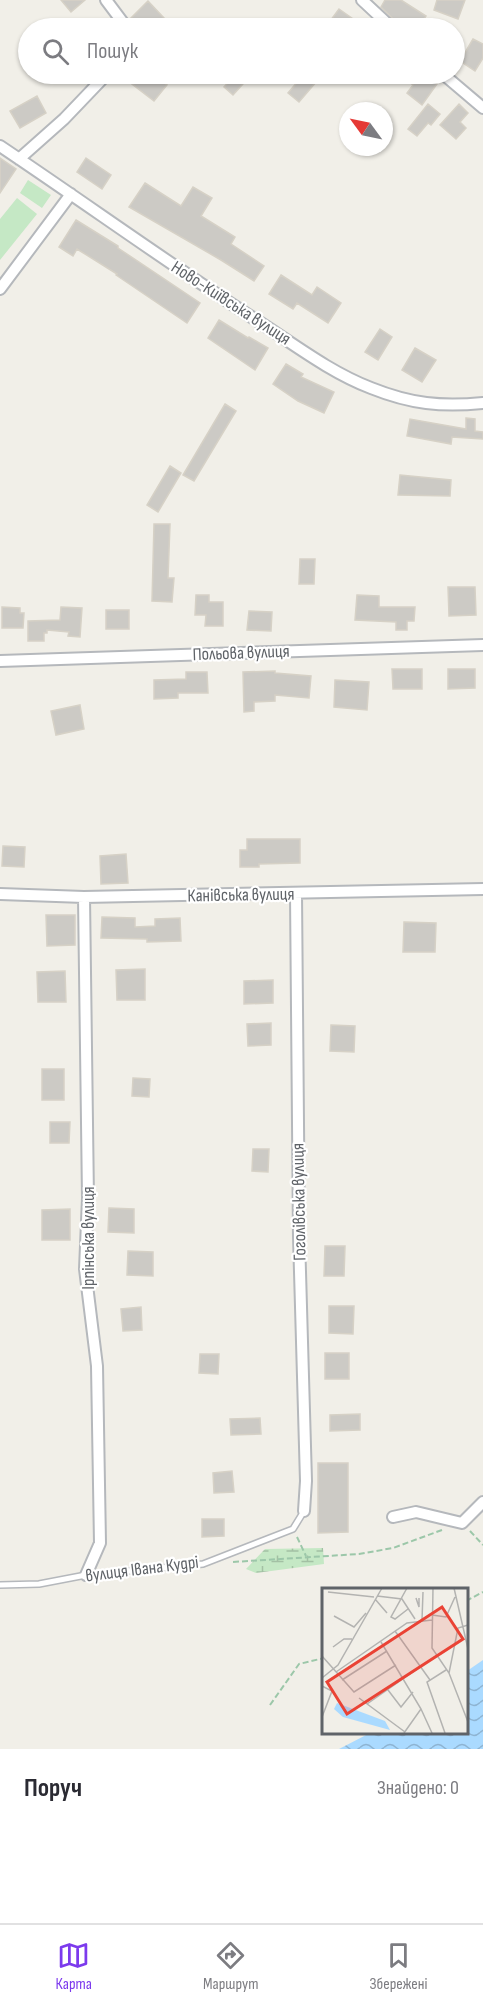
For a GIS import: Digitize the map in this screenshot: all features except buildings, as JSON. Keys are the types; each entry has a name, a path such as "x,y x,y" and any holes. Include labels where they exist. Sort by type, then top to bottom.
{"street":[{"path":"106,0 120,18"},
{"path":"362,0 381,18"},
{"path":"19,159 64,119 97,84"},
{"path":"455,84 483,108"},
{"name":"Ново-Київська вулиця","path":"0,146 186,274 331,368 370,388 413,401 451,406 483,403"},
{"path":"0,289 71,194"},
{"name":"Польова вулиця","path":"0,661 483,645"},
{"name":"Канівська вулиця","path":"0,894 84,897 483,890"},
{"name":"Гоголівська вулиця","path":"296,894 299,1237 306,1481 304,1511"},
{"name":"Ірпінська вулиця","path":"84,897 88,1198 85,1269 98,1366 100,1544 86,1575"},
{"path":"393,1517 416,1512 462,1523 483,1502"}],"lane":[{"path":"293,1529 304,1511"},
{"name":"вулиця Івана Кудрі","path":"0,1585 39,1584 86,1575 203,1564 293,1529"}],"path":[{"path":"462,1523 483,1545"},
{"path":"293,1529 306,1556"},
{"path":"224,1563 359,1554 393,1548 443,1529"},
{"path":"468,1600 483,1592"},
{"path":"270,1706 299,1664 322,1658"}],"green space":[{"path":"28,180 51,195 42,208 20,193"},
{"path":"17,198 37,214 0,260 0,219"},
{"path":"323,1548 324,1564 256,1573 246,1569 265,1549"}],"water":[{"path":"483,1660 483,1749 339,1749 368,1734 468,1734 468,1670"}]}
